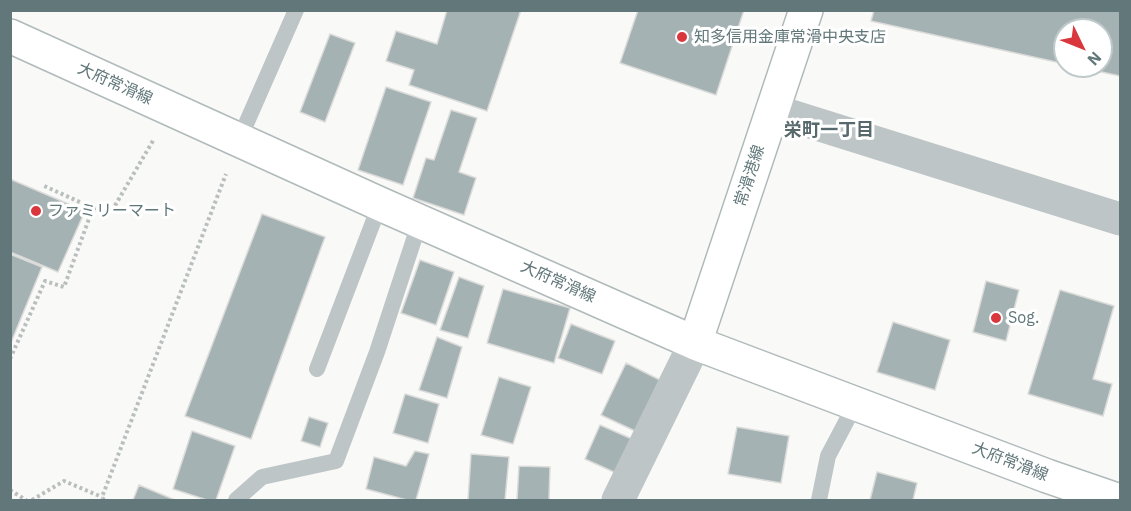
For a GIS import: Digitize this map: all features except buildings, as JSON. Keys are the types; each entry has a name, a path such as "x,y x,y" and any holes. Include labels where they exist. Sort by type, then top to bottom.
{"main road":[{"name":"常滑港線","path":"695,343 806,10"},
{"name":"大府常滑線","path":"10,36 420,222 695,343 1117,501"}],"street":[{"path":"772,110 1120,219"},
{"path":"618,501 695,343"}],"lane":[{"path":"239,140 296,10"},
{"path":"317,369 380,204"},
{"path":"236,501 262,477 336,461 377,352 420,222"},
{"path":"819,501 828,456 856,403"}],"path":[{"path":"42,185 93,208 112,209 170,109"},
{"path":"32,501 63,481 103,499 239,140"},
{"path":"10,359 45,281 64,287 93,208"},
{"path":"10,490 26,501"}],"place":[{"name":"知多信用金庫常滑中央支店","path":"682,37"},
{"name":"ファミリーマート","path":"36,211"},
{"name":"Sog.","path":"996,318"}],"district":[{"name":"栄町一丁目","path":"829,131"}]}
